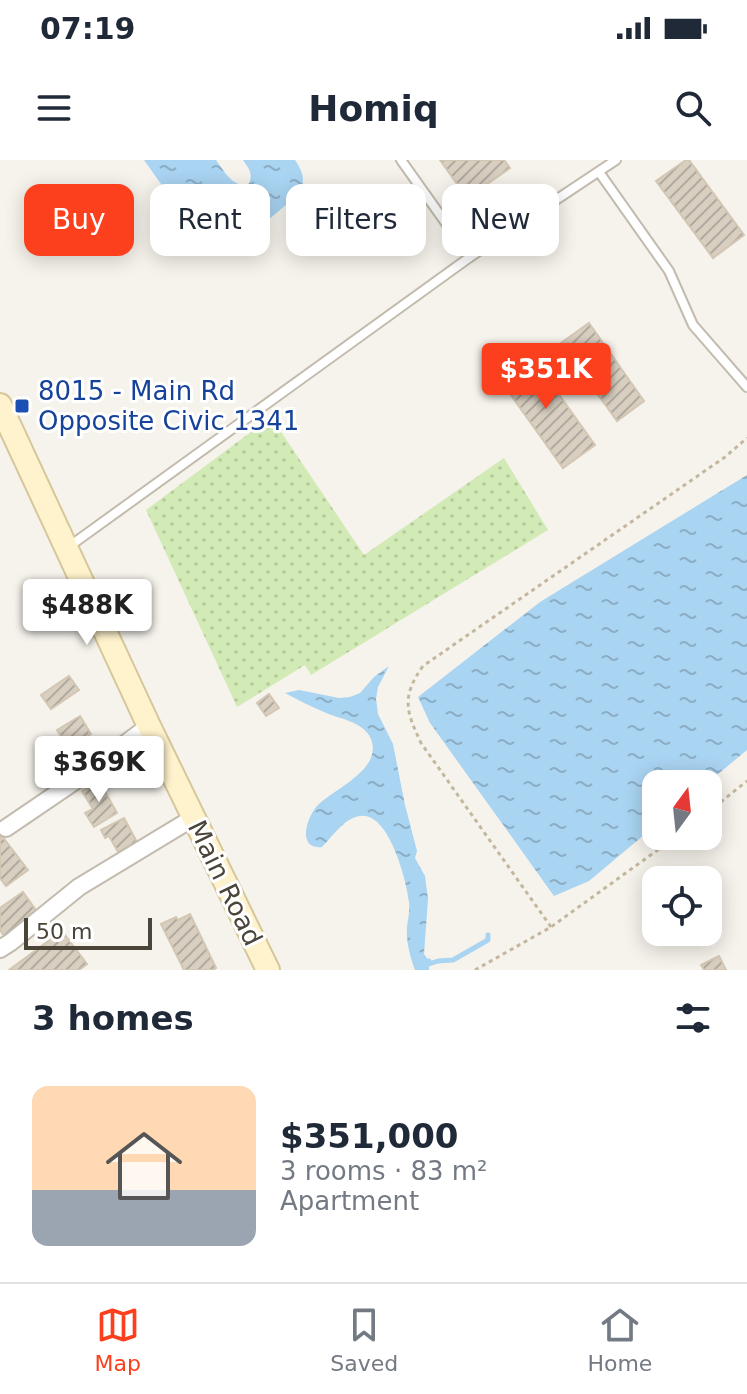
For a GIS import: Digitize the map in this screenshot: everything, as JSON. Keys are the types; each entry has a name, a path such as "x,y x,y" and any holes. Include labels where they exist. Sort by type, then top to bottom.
{"main road":[{"name":"Main Road","path":"0,405 149,726 268,970"}],"street":[{"path":"6,828 149,726"},
{"path":"0,949 79,887 193,818"}],"lane":[{"path":"401,160 470,257"},
{"path":"67,549 470,257 616,160"},
{"path":"599,172 669,271 693,325 747,387"}],"path":[{"path":"551,927 421,743 409,717 408,699 413,680 423,666 725,457 747,438"},
{"path":"722,801 747,781"},
{"path":"475,970 551,927 658,850"}],"green space":[{"path":"271,417 364,555 504,458 548,530 311,675 305,665 237,707 146,510"}],"water":[{"path":"144,160 216,160 238,184 161,184"},
{"path":"243,160 295,160 303,180 302,184 286,184 286,205 270,218 270,184 248,184 251,175"},
{"path":"747,475 747,750 722,771 642,770 642,837 589,881 554,896 430,723 418,697 540,602"},
{"path":"389,666 378,687 376,699 378,714 393,744 417,851 415,858 425,876 428,899 424,954 429,961 429,970 415,970 413,965 407,938 409,905 405,879 395,850 380,825 370,817 354,817 322,847 314,847 307,839 307,825 317,806 354,778 370,760 373,750 368,733 357,724 285,693 299,690 339,698 350,697 360,693"}],"building":[{"path":"440,160 504,160 510,168 487,184 457,184"},
{"path":"686,160 744,235 713,258 656,181"},
{"path":"589,323 644,401 617,421 561,343"},
{"path":"530,354 595,445 563,468 498,377"},
{"path":"69,676 79,690 51,709 41,695"},
{"path":"269,694 279,708 266,716 257,703"},
{"path":"80,716 91,734 68,747 57,730"},
{"path":"99,781 117,813 94,827 85,813 93,809 82,791"},
{"path":"124,818 137,842 118,852 109,836 105,838 101,830"},
{"path":"2,836 28,870 6,886 0,878"},
{"path":"23,892 38,913 5,937 0,930 0,908"},
{"path":"190,914 216,968 213,970 184,970 161,924"},
{"path":"62,931 87,964 79,970 9,970"},
{"path":"719,956 726,970 704,970 701,965"}],"waterway":[{"path":"429,961 429,964 453,960 488,940 488,935"}],"place":[{"name":"8015 - Main Rd Opposite Civic 1341","path":"22,406"}]}
